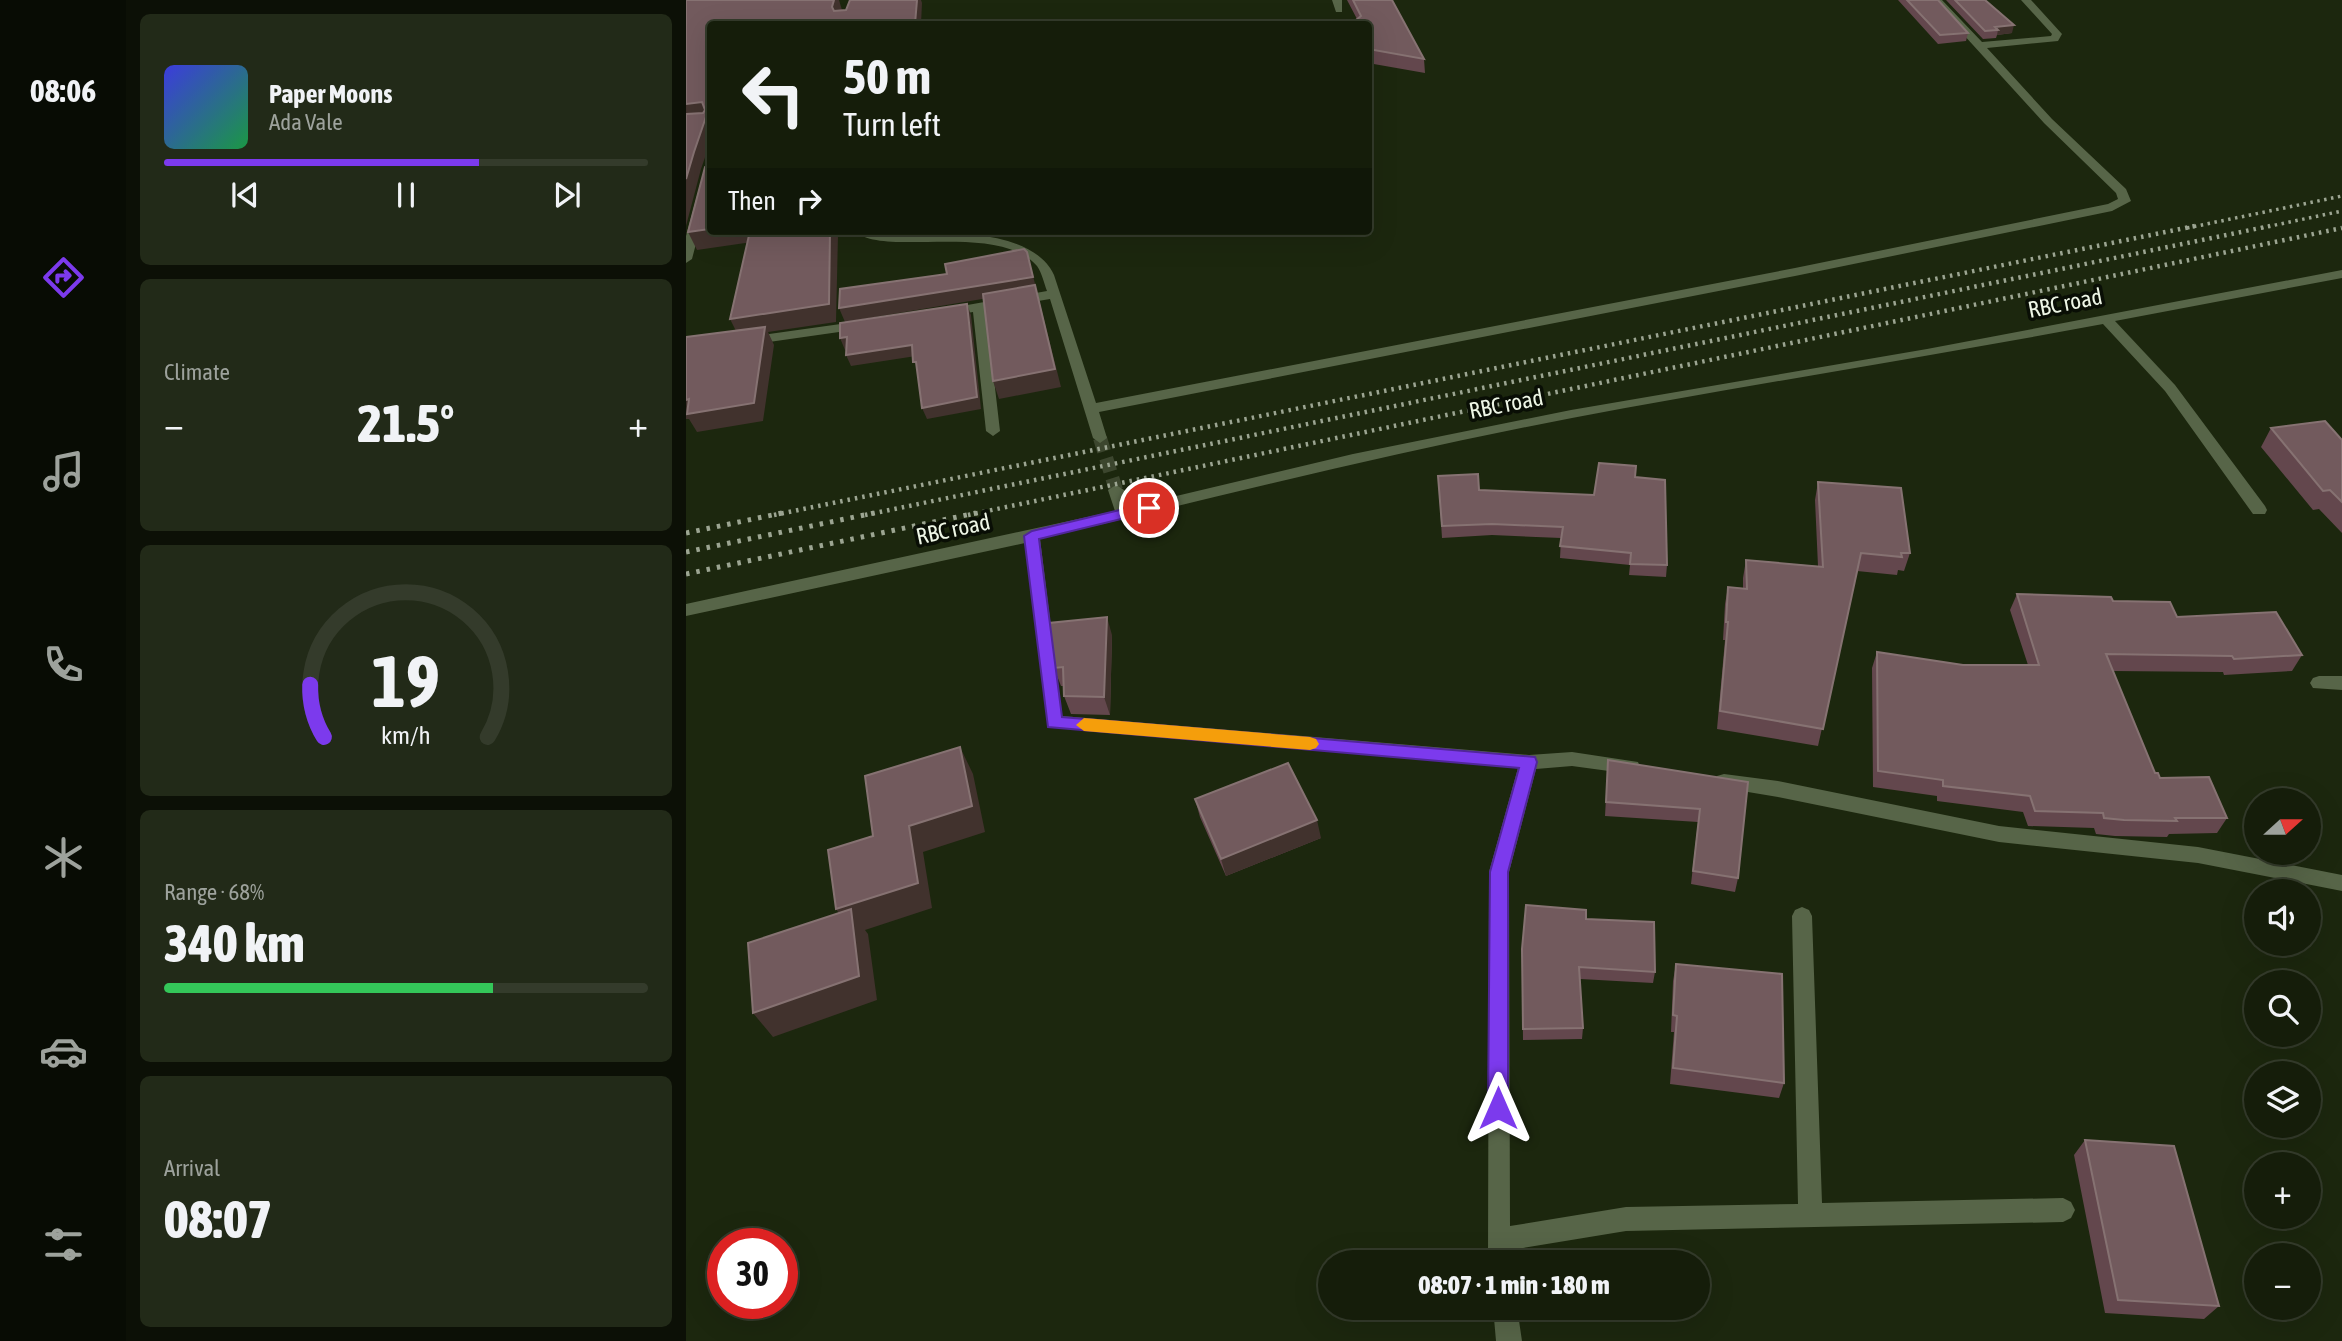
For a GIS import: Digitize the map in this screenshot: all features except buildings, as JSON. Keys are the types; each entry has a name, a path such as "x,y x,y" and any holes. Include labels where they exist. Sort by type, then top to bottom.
{"street":[{"path":"1091,409 1795,272 2112,207 2125,201 2122,192 2048,121 1937,0"},
{"path":"1977,46 2054,39 2057,34 2026,0"},
{"path":"686,259 707,181"},
{"path":"867,235 993,240 1022,248 1042,264 1055,294 1100,438"},
{"name":"RBC road","path":"686,610 1032,536 1353,458 1572,414 2342,274"},
{"path":"933,315 1055,294"},
{"path":"979,307 993,430"},
{"path":"2106,319 2170,388 2259,510"},
{"path":"738,343 874,323"},
{"path":"1116,490 1124,514"},
{"path":"1032,536 1054,722 1529,762 1572,759 1654,771"},
{"path":"2319,682 2342,683"},
{"path":"1499,1250 1499,872 1529,762"},
{"path":"1709,779 1778,789 1999,834 2198,855 2342,883"},
{"path":"1802,916 1810,1214"},
{"path":"1503,1250 1626,1219 2063,1210"},
{"path":"1507,1320 1509,1341"}],"tunnel":[{"path":"1100,438 1116,490"}],"railway":[{"path":"2187,228 2342,196"},
{"path":"2261,228 2342,211"},
{"path":"774,515 2195,226"},
{"path":"865,515 2270,226"},
{"path":"968,515 2342,228"},
{"path":"686,533 782,513"},
{"path":"686,552 874,513"},
{"path":"686,574 976,513"}],"slow traffic":[{"path":"1084,725 1310,744"}],"route":[{"path":"1149,508 1032,536 1054,722 1529,762 1499,872 1498,1108"}]}
